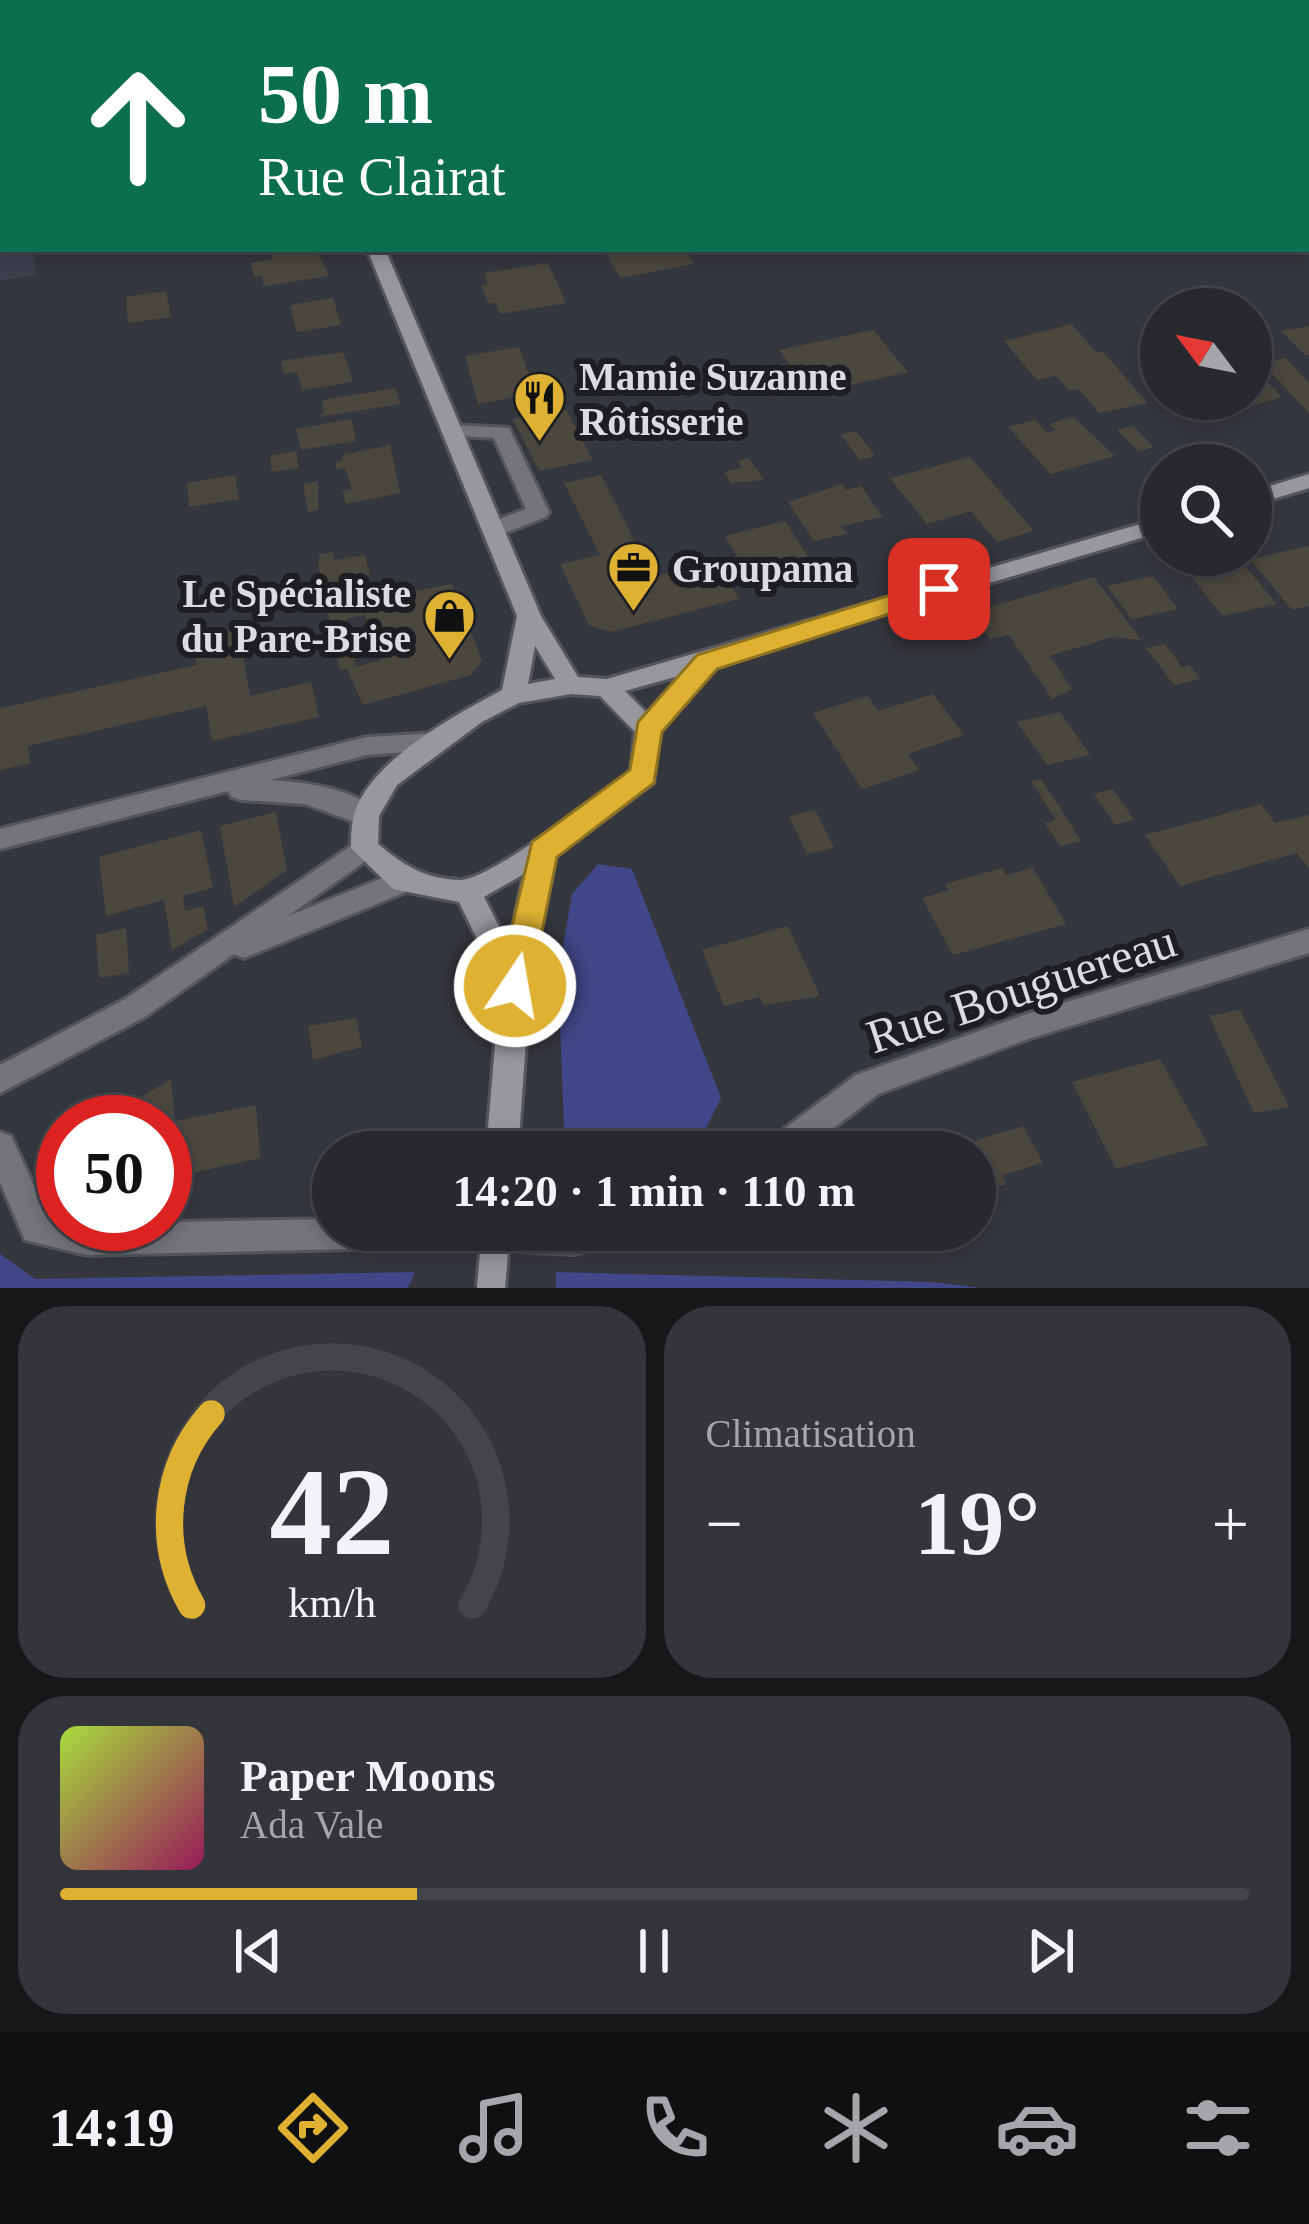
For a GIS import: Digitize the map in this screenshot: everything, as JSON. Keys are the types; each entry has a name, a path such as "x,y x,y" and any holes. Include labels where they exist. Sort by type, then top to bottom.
{"main road":[{"path":"377,252 529,616 571,685"},
{"path":"1272,492 1309,481"},
{"path":"707,662 648,729 644,776 543,851 468,893 403,881 364,848 366,816 388,778 513,695 571,685 607,688 707,662 806,627 1140,531"},
{"path":"513,695 529,616"},
{"path":"607,688 648,729"},
{"path":"504,1131 515,986 543,851"},
{"path":"468,893 515,986"},
{"path":"491,1288 494,1251"}],"street":[{"path":"452,431 502,432 538,512 494,529"},
{"path":"0,838 367,746 436,742"},
{"path":"203,790 287,789 338,800 366,816"},
{"path":"0,1080 135,1009 364,848"},
{"path":"209,960 403,881"},
{"name":"Rue Bouguereau","path":"805,1131 867,1084 1027,1027 1309,941"},
{"path":"0,1146 37,1229 87,1240 312,1235"}],"shaded area":[{"path":"1,252 35,252 35,275 0,280"},
{"path":"598,864 632,869 721,1098 704,1131 564,1131 558,975 572,894"},
{"path":"0,1254 35,1279 415,1272 408,1288 0,1288"},
{"path":"556,1272 933,1282 981,1288 556,1288"}],"building":[{"path":"271,252 317,252 329,276 264,286 262,276 254,277 251,263 273,259"},
{"path":"686,252 694,264 621,278 606,255"},
{"path":"548,263 566,303 500,314 495,303 489,304 481,286 488,285 484,273"},
{"path":"166,291 171,317 128,323 126,297"},
{"path":"333,298 341,325 297,332 290,305"},
{"path":"1072,324 1140,394 1140,405 1099,413 1079,389 1069,391 1056,376 1037,380 1004,341"},
{"path":"1309,326 1309,355 1305,355 1281,331"},
{"path":"873,330 908,372 811,394 779,350"},
{"path":"519,347 536,393 478,404 465,356"},
{"path":"343,352 353,382 302,390 297,372 284,374 281,361"},
{"path":"1285,358 1309,383 1309,413 1272,374 1272,361"},
{"path":"395,388 400,404 319,417 324,412 322,400"},
{"path":"566,410 593,460 539,471 513,419"},
{"path":"1074,417 1115,456 1051,474 1008,427 1035,420 1047,433 1056,430 1049,424"},
{"path":"351,419 356,441 301,450 296,429"},
{"path":"1133,426 1151,444 1140,444 1138,451 1117,430"},
{"path":"856,431 875,456 860,460 841,435"},
{"path":"390,445 400,493 346,504 342,491 352,489 345,468 336,470 335,462 343,460 342,455"},
{"path":"296,451 299,468 272,472 270,456"},
{"path":"970,457 1034,531 997,542 971,511 927,524 890,478"},
{"path":"749,458 764,480 731,483 724,472 742,468 738,461"},
{"path":"235,475 239,499 189,507 187,483"},
{"path":"601,475 653,577 718,562 739,599 610,632 589,625 560,564 600,555 564,483"},
{"path":"318,481 318,510 308,512 303,484"},
{"path":"842,484 846,490 861,486 883,517 841,526 847,534 814,541 788,502"},
{"path":"785,521 810,560 778,568 783,577 753,583 725,536"},
{"path":"1309,546 1309,606 1292,610 1264,576 1272,576 1272,554"},
{"path":"333,552 334,560 365,555 370,575 355,578 360,602 452,584 482,660 471,675 363,705 347,669 340,671 318,564 320,554","holes":["365,615 383,659 356,667 346,619"]},
{"path":"1153,576 1178,609 1132,619 1107,586"},
{"path":"1191,576 1253,576 1277,604 1223,616"},
{"path":"1094,577 1141,640 1112,637 1050,656 1072,689 1052,699 1009,635 990,639 972,612"},
{"path":"231,630 236,647 241,646 250,696 311,682 319,717 212,741 206,706 28,746 30,763 0,770 0,708 197,665 191,639"},
{"path":"1165,644 1182,667 1190,665 1200,679 1174,685 1146,648"},
{"path":"933,694 964,735 908,754 919,770 862,789 813,713 868,696 878,711"},
{"path":"1060,712 1090,755 1047,765 1017,722"},
{"path":"1041,779 1081,841 1060,846 1045,823 1056,820 1031,781"},
{"path":"1113,789 1134,820 1115,825 1094,794"},
{"path":"1261,804 1275,823 1309,815 1309,869 1297,853 1180,886 1145,835"},
{"path":"815,810 834,848 807,854 789,816"},
{"path":"276,812 287,870 234,907 220,826"},
{"path":"201,830 213,888 183,896 185,911 203,906 208,929 172,950 164,900 106,916 99,857"},
{"path":"1002,868 1006,875 1033,868 1066,924 953,955 922,898 949,890 945,884"},
{"path":"788,926 820,996 764,1005 760,997 724,1006 702,950"},
{"path":"126,928 129,973 99,978 96,935"},
{"path":"1240,1010 1289,1107 1254,1113 1209,1016"},
{"path":"356,1018 362,1047 313,1060 308,1026"},
{"path":"1160,1059 1208,1145 1116,1169 1072,1082"},
{"path":"171,1079 173,1095 144,1095"},
{"path":"256,1105 260,1158 192,1173 192,1118"},
{"path":"1023,1126 1043,1163 1003,1175 1006,1184 996,1187 996,1134"}],"place":[{"name":"Mamie Suzanne Rôtisserie","path":"540,444"},
{"name":"Groupama","path":"633,614"},
{"name":"Le Spécialiste du Pare-Brise","path":"450,661"}],"route":[{"path":"515,986 543,851 644,776 648,729 707,662 806,627 939,589"}]}
